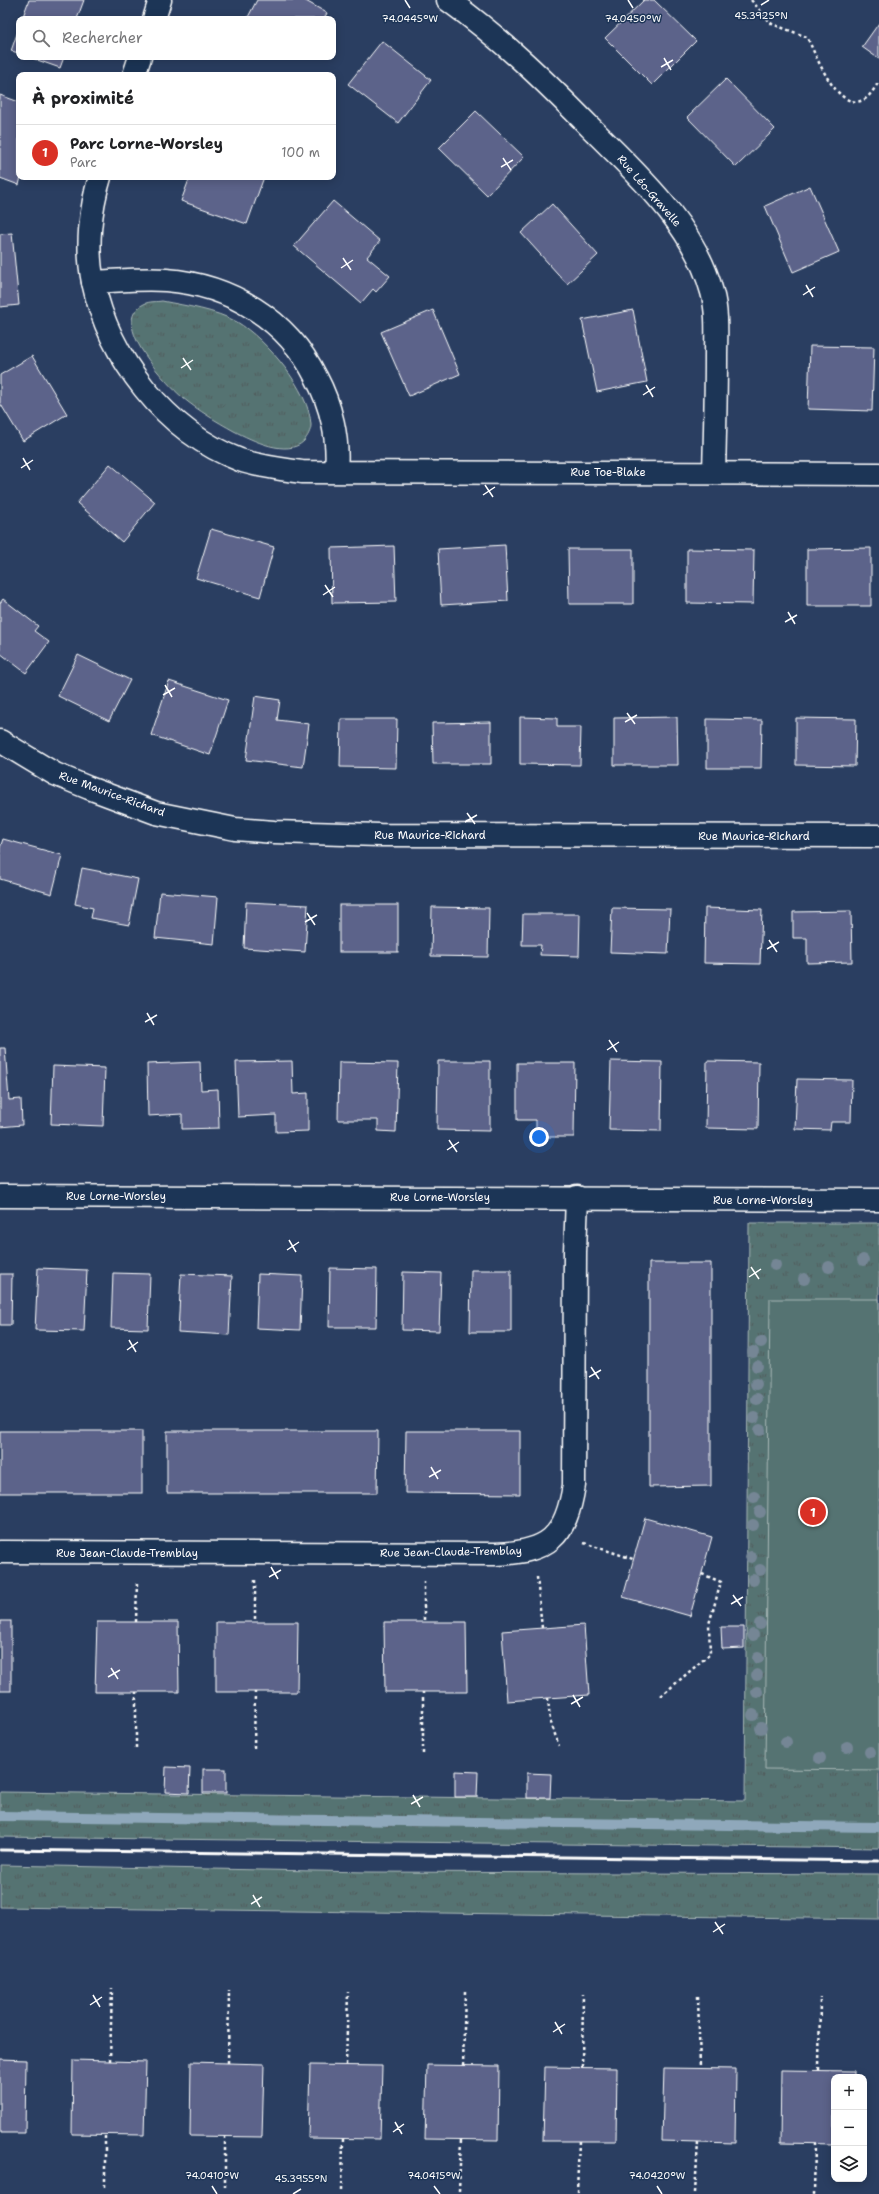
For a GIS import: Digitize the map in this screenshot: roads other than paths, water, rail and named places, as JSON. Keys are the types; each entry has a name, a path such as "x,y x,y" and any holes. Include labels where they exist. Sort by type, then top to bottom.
{"street":[{"path":"155,16 160,0"},
{"name":"Rue Léo-Gravelle","path":"448,0 522,59 560,96 634,171 670,211 685,232 706,275 715,313 714,473"},
{"path":"135,72 139,60"},
{"name":"Rue Toe-Blake","path":"99,180 92,212 90,240 93,282 109,332 141,383 183,428 239,460 266,468 302,472 336,470 879,474"},
{"path":"93,282 138,279 166,280 209,288 237,298 260,311 281,328 299,348 322,388 336,440 336,470"},
{"name":"Rue Maurice-Richard","path":"0,741 55,774 89,788 156,813 235,829 388,835 879,836"},
{"name":"Rue Lorne-Worsley","path":"0,1196 577,1197 879,1200"},
{"name":"Rue Jean-Claude-Tremblay","path":"0,1552 495,1554 524,1552 546,1543 557,1534 565,1522 571,1506 574,1485 575,1252 577,1197"}],"waterway":[{"path":"0,1816 879,1827"}],"railway":[{"path":"0,1850 879,1861"}],"place":[{"name":"Parc Lorne-Worsley","path":"813,1512"}]}
